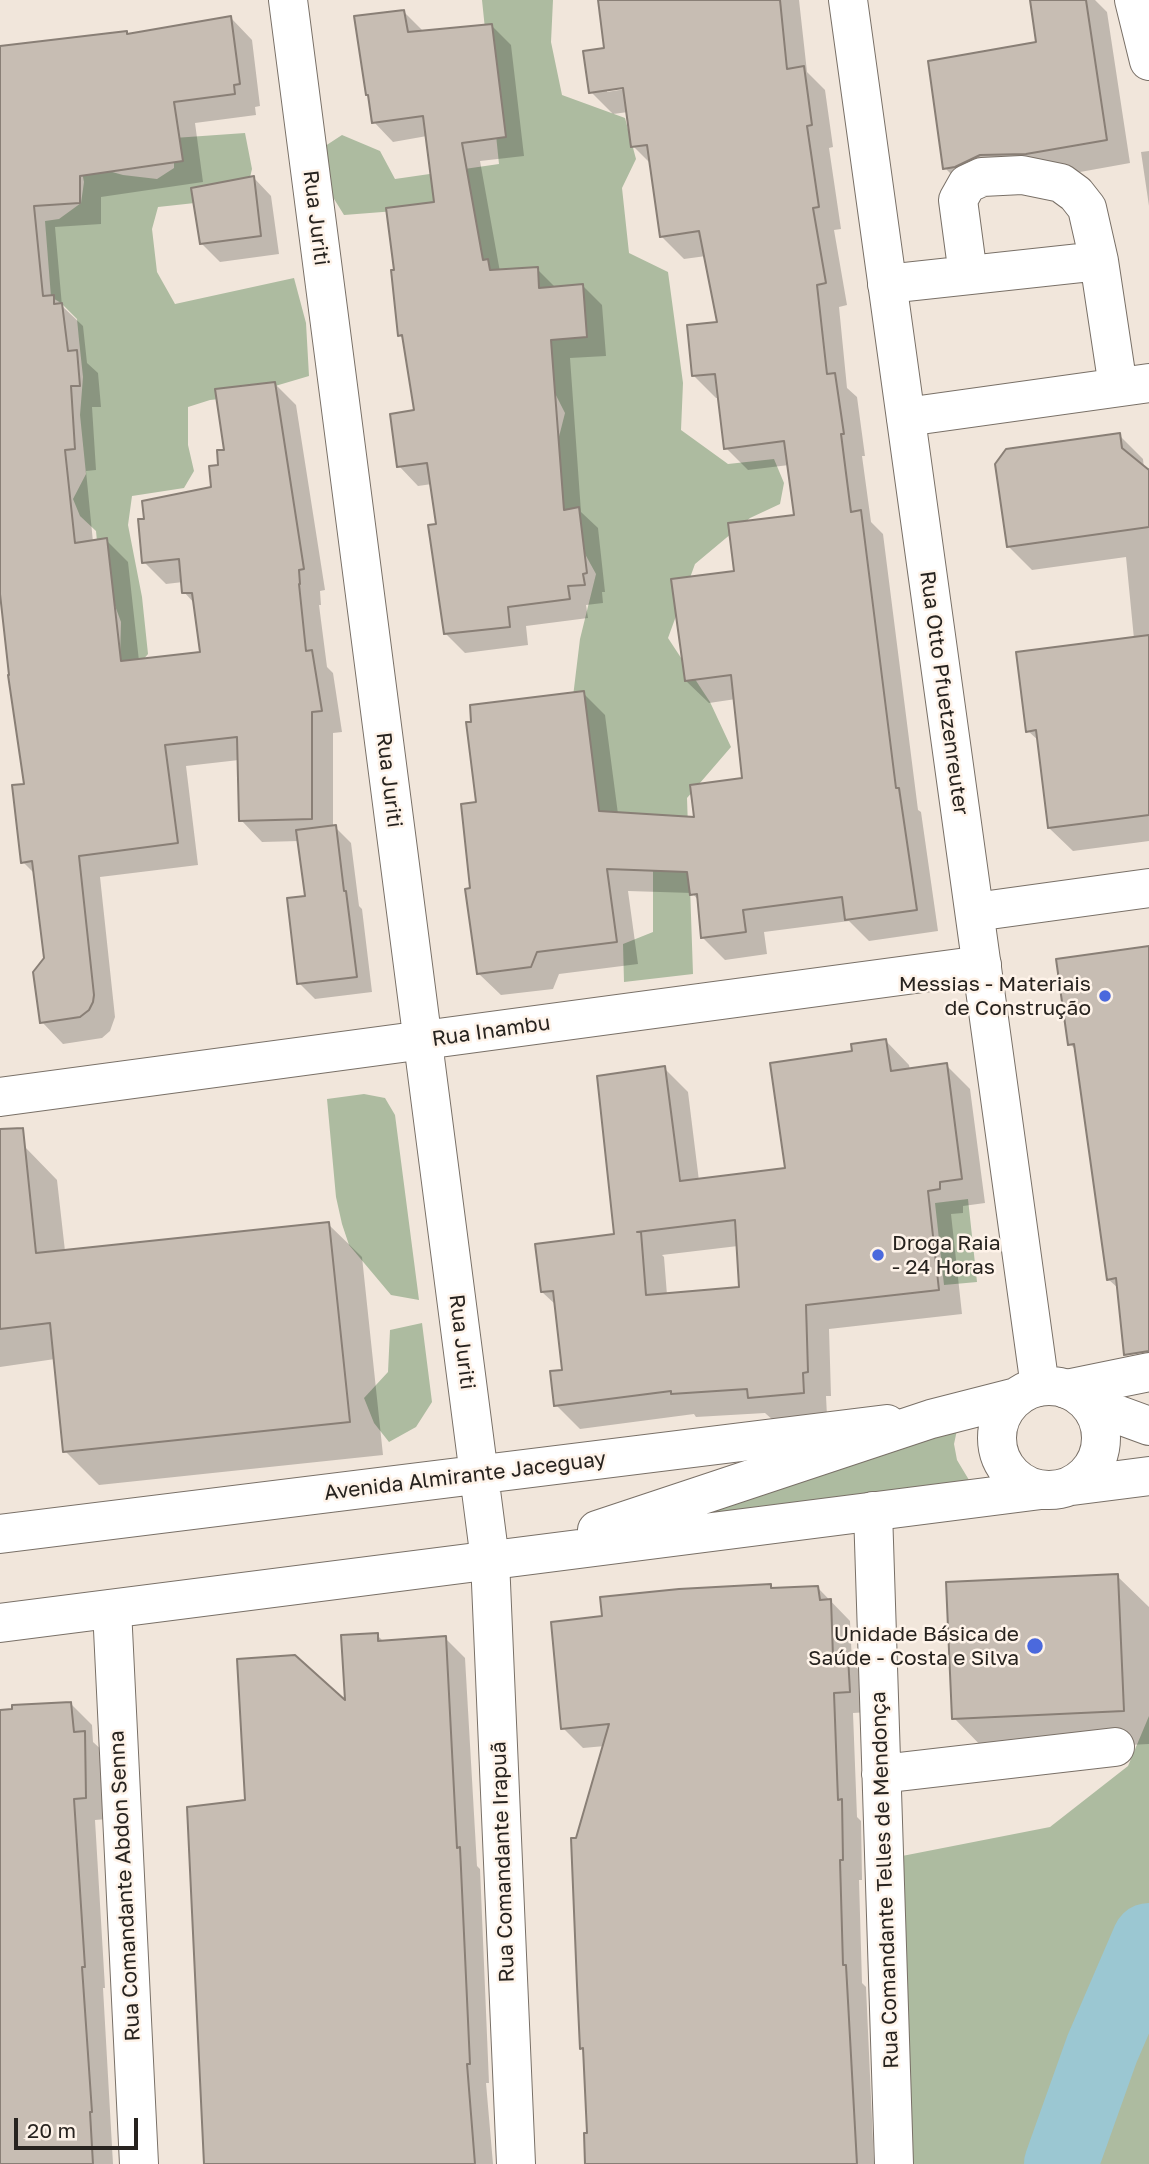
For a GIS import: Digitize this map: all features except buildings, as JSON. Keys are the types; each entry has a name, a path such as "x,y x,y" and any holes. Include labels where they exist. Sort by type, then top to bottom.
{"street":[{"name":"Rua Juriti","path":"288,0 491,1560"},
{"name":"Rua Otto Pfuetzenreuter","path":"848,0 982,965 1053,1394"},
{"path":"1134,0 1149,61"},
{"path":"906,417 1134,385 1087,208 1076,194 1061,183 1022,175 982,177 967,184 958,200 968,275"},
{"path":"887,284 1099,261"},
{"path":"975,912 1149,888"},
{"name":"Rua Inambu","path":"0,1097 982,965"},
{"name":"Avenida Almirante Jaceguay","path":"0,1534 931,1419 1149,1372"},
{"path":"1053,1394 1098,1418 1102,1433 1101,1449 1095,1464 1085,1477 1057,1488 1025,1485 1011,1474 1001,1460 997,1443 998,1426 1005,1410 1053,1394 1149,1426"},
{"name":"Avenida Almirante Jaceguay","path":"491,1560 595,1530 931,1419"},
{"name":"Avenida Almirante Jaceguay","path":"0,1623 1149,1476"},
{"name":"Rua Comandante Telles de Mendonça","path":"873,1511 894,2164"},
{"name":"Rua Comandante Irapuã","path":"491,1560 516,2164"},
{"name":"Rua Comandante Abdon Senna","path":"112,1609 139,2164"},
{"path":"881,1774 1115,1747"}],"green space":[{"path":"482,0 553,0 551,42 562,95 625,118 636,159 622,188 629,253 668,272 683,383 681,430 728,464 774,459 784,483 780,504 750,518 695,564 668,638 710,702 731,747 687,798 693,974 624,982 623,944 653,932 653,836 591,812 593,760 571,713 580,639 596,574 558,505 551,468 565,413 537,358 421,209 344,215 326,186 316,152 342,135 380,151 395,179 499,164"},
{"path":"245,133 252,169 246,194 158,207 152,229 157,272 175,304 294,278 306,323 309,376 238,397 210,400 188,407 188,445 194,471 184,488 132,496 128,525 142,597 148,654 135,669 120,659 121,622 99,562 96,531 80,516 73,499 86,474 80,415 83,377 77,319 51,297 45,221 59,219 81,203 84,182 80,163 123,175 157,179 174,168 174,138"},
{"path":"364,1094 385,1098 395,1115 419,1300 391,1295 349,1245 342,1224 336,1197 327,1099"},
{"path":"968,1199 977,1282 944,1285 935,1203"},
{"path":"422,1323 432,1402 416,1427 389,1442 374,1423 364,1398 388,1372 390,1330"},
{"path":"957,1430 954,1444 957,1460 972,1485 648,1530"},
{"path":"1149,1716 1149,2164 913,2164 897,1857 1050,1827 1128,1766"}],"waterway":[{"path":"1061,2164 1102,2049 1149,1940"}],"place":[{"name":"Messias - Materiais de Construção","path":"1105,996"},
{"name":"Droga Raia - 24 Horas","path":"878,1255"},
{"name":"Unidade Básica de Saúde - Costa e Silva","path":"1035,1646"}]}
